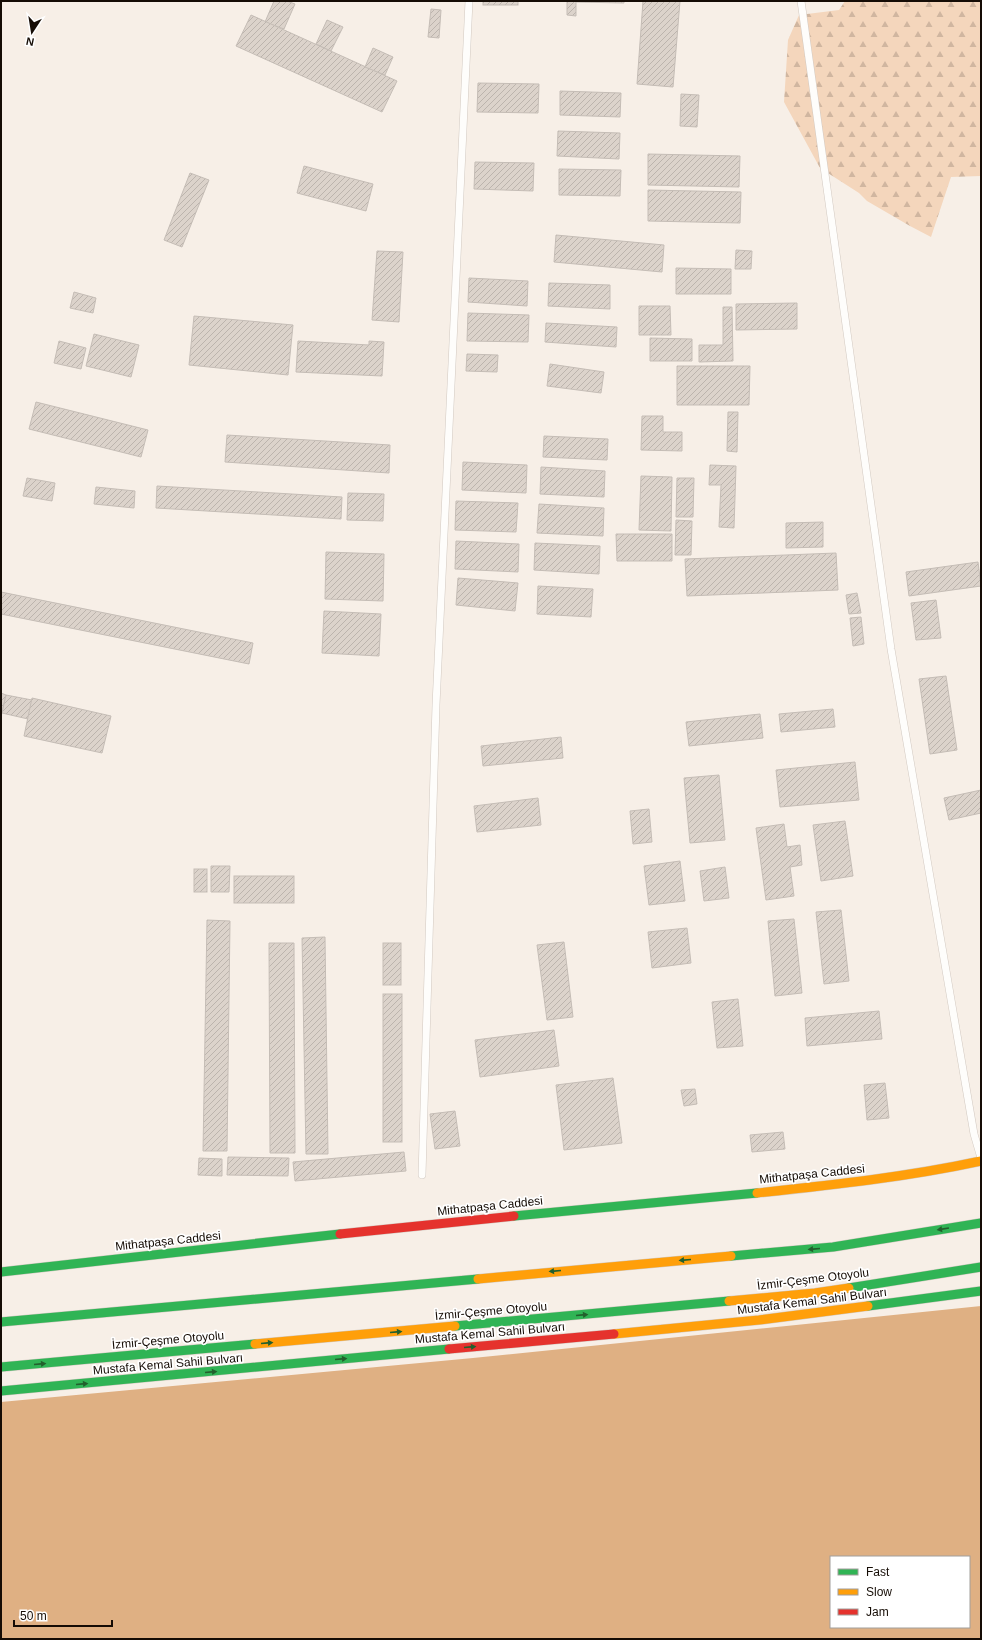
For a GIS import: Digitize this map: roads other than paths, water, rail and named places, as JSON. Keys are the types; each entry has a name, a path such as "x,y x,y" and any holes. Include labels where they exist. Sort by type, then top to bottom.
{"main road":[{"name":"Mithatpaşa Caddesi","path":"1,1272 418,1225 836,1185 945,1169 981,1161"},
{"path":"1,1322 833,1247 981,1223"},
{"name":"İzmir-Çeşme Otoyolu","path":"1,1367 815,1293 981,1267"},
{"name":"Mustafa Kemal Sahil Bulvarı","path":"1,1391 760,1320 981,1292"}],"lane":[{"path":"422,1175 436,705 469,1"},
{"path":"801,1 891,649 974,1134 981,1158"}]}
